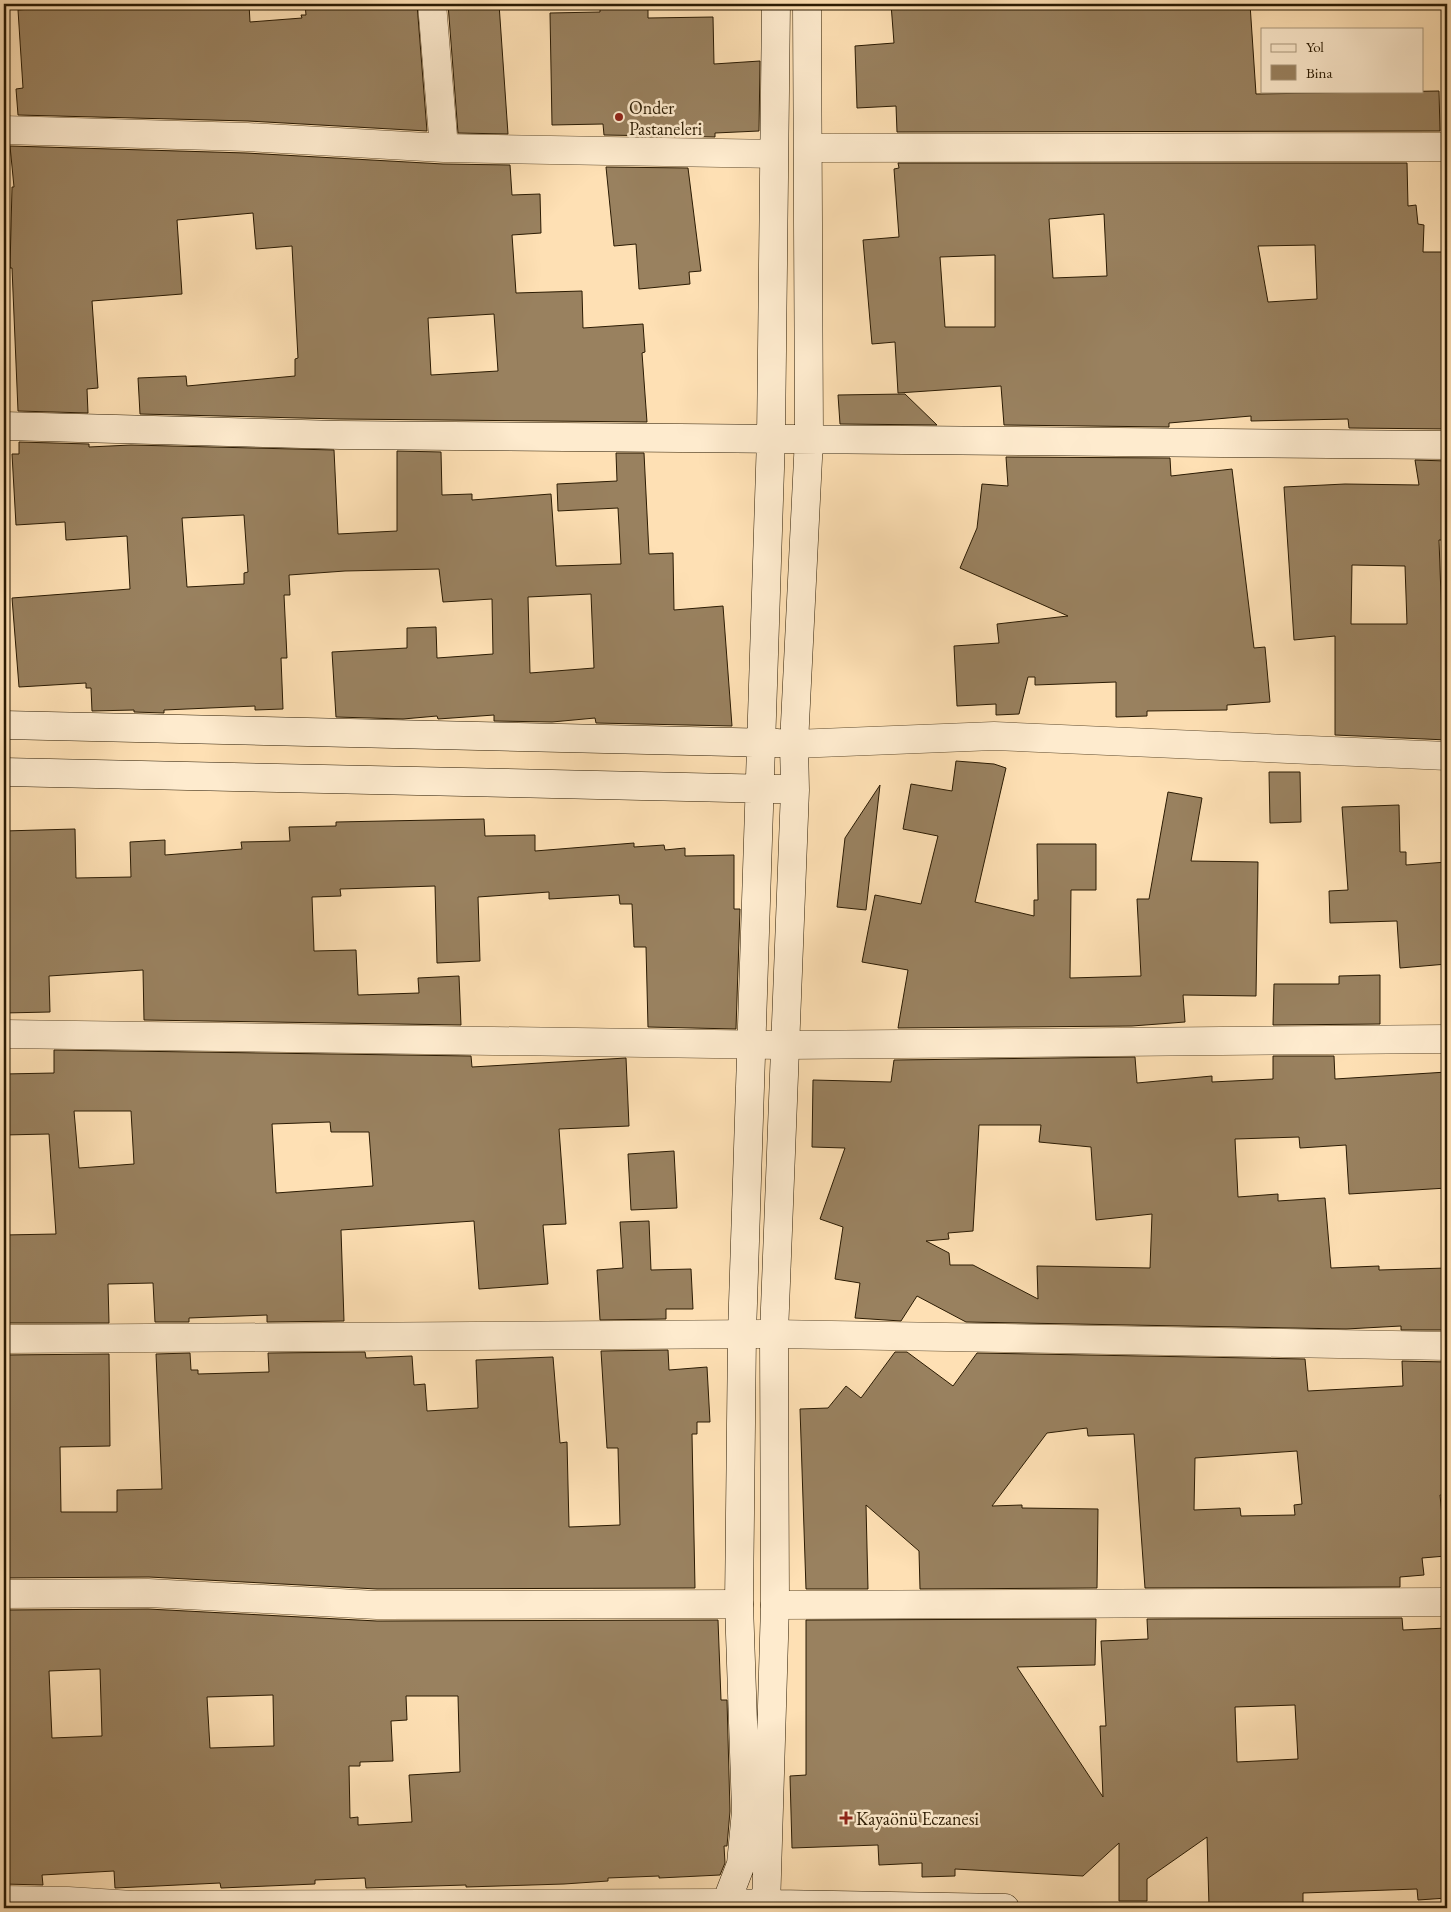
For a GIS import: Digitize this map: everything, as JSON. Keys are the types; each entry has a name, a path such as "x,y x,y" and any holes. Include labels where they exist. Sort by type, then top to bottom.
{"street":[{"path":"432,4 444,148"},
{"path":"724,1906 741,1864 745,1835 744,1728 739,1604 742,1334 771,438 776,4"},
{"path":"767,1905 775,1605 774,1334 795,790 794,744 809,438 810,148 807,4"},
{"path":"4,130 247,137 444,148 773,154"},
{"path":"810,148 1447,147"},
{"path":"4,426 340,435 1447,445"},
{"path":"4,725 794,744 994,736 1447,756"},
{"path":"4,772 795,790"},
{"path":"4,1034 785,1045 1447,1039"},
{"path":"4,1339 774,1334 1447,1346"},
{"path":"4,1594 148,1593 377,1605 739,1604"},
{"path":"775,1605 1447,1602"},
{"path":"4,1900 133,1905 767,1905 1005,1908"}],"building":[{"path":"93,4 249,4 250,22 302,18 301,15 306,15 305,4 417,4 427,131 248,121 18,115 16,89 23,88 18,10"},
{"path":"448,4 499,4 508,134 458,133"},
{"path":"600,4 648,4 648,18 713,17 714,64 760,61 759,131 715,133 715,137 604,135 603,124 552,125 550,13 600,12"},
{"path":"891,4 1250,4 1256,94 1439,91 1440,131 897,132 896,106 857,108 855,46 894,43"},
{"path":"10,146 246,153 443,164 510,165 512,195 540,194 541,233 512,235 516,293 582,291 583,328 643,324 645,352 642,353 647,422 340,419 140,414 138,378 186,376 187,386 295,376 295,359 298,358 292,246 256,249 253,213 177,220 182,294 92,301 98,388 87,389 88,413 18,411 12,268 10,268 12,187 14,187","holes":["494,314 498,371 431,375 428,318"]},
{"path":"898,163 1407,163 1408,206 1416,205 1418,224 1424,225 1423,252 1447,252 1447,429 1349,428 1348,419 1251,421 1251,416 1169,423 1169,427 1004,425 1001,386 898,393 895,342 872,344 863,240 899,237 894,169 899,168","holes":["1104,214 1107,276 1053,278 1049,219","1315,245 1317,299 1268,302 1258,246","995,255 995,327 945,327 940,257"]},
{"path":"606,167 688,168 701,271 689,272 690,284 639,289 636,244 614,246"},
{"path":"905,394 937,425 840,424 838,395"},
{"path":"19,442 89,444 89,447 131,445 334,450 338,534 397,531 397,451 441,452 442,495 472,494 472,500 551,494 556,566 621,564 618,508 558,511 557,484 617,481 616,453 644,453 649,554 673,553 674,610 723,606 732,726 596,723 595,718 552,722 494,721 494,715 438,719 437,716 403,719 336,717 332,652 407,648 407,628 436,627 437,658 493,654 492,599 443,602 439,569 345,571 289,575 290,595 284,595 287,658 281,658 283,709 255,710 255,706 164,710 164,713 134,712 134,710 92,711 91,688 86,688 86,683 19,687 12,598 130,589 127,536 66,540 65,522 16,525 12,454 19,454","holes":["244,515 248,572 244,573 244,584 187,587 182,518","591,594 594,668 530,673 528,597"]},
{"path":"1006,457 1170,458 1171,476 1232,469 1254,648 1265,647 1270,702 1227,705 1227,710 1147,711 1147,716 1116,717 1116,682 1035,685 1035,677 1028,677 1019,714 996,715 996,704 957,706 954,646 999,643 997,624 1068,616 960,568 977,528 982,484 1008,486"},
{"path":"1415,460 1447,461 1446,540 1439,540 1442,624 1447,623 1447,740 1335,735 1335,636 1294,640 1284,487 1345,484 1419,485","holes":["1352,565 1405,566 1407,624 1351,624"]},
{"path":"956,761 994,764 1006,768 975,902 1034,916 1034,900 1038,900 1037,844 1096,844 1096,890 1071,890 1070,978 1141,976 1137,899 1149,899 1168,792 1202,798 1191,861 1258,862 1256,996 1183,995 1185,1022 1132,1026 898,1028 908,970 862,962 875,895 921,904 938,836 903,829 911,784 952,791"},
{"path":"1269,772 1300,772 1301,822 1270,823"},
{"path":"880,785 866,910 837,907 845,838"},
{"path":"1399,805 1400,852 1406,852 1406,865 1447,862 1447,964 1400,968 1397,921 1330,923 1329,891 1348,890 1342,807"},
{"path":"484,819 485,836 535,835 535,851 634,843 634,847 664,845 665,850 685,848 685,856 734,855 734,909 740,909 736,1029 648,1027 646,947 634,947 632,904 620,904 619,895 549,899 549,892 478,897 480,961 437,963 435,886 340,889 341,896 312,897 314,951 356,950 358,995 419,993 418,978 459,976 461,1025 144,1020 143,970 49,976 50,1012 4,1013 4,831 75,829 76,878 131,877 130,842 165,840 165,855 242,849 241,842 290,841 289,827 336,826 336,822"},
{"path":"1380,975 1380,1024 1273,1025 1274,984 1339,984 1339,976"},
{"path":"54,1050 471,1056 472,1067 626,1058 629,1126 559,1129 566,1224 543,1225 548,1284 479,1289 474,1221 341,1230 344,1321 267,1322 267,1315 189,1318 189,1322 155,1322 153,1283 108,1284 109,1323 4,1323 4,1235 56,1234 49,1134 4,1135 4,1074 54,1073","holes":["74,1111 131,1111 134,1164 79,1168","330,1122 331,1132 369,1132 373,1186 276,1193 272,1124"]},
{"path":"1273,1056 1334,1056 1335,1079 1447,1072 1447,1188 1349,1194 1346,1145 1300,1148 1299,1137 1235,1139 1238,1197 1278,1194 1278,1201 1325,1198 1331,1268 1379,1266 1379,1270 1447,1268 1447,1330 1401,1330 1401,1326 1346,1329 966,1322 917,1296 901,1321 855,1318 860,1283 835,1279 843,1227 820,1219 845,1148 812,1147 813,1080 891,1082 894,1060 1135,1057 1137,1083 1212,1076 1212,1082 1273,1079","holes":["979,1125 1041,1125 1039,1142 1091,1147 1096,1220 1152,1214 1150,1268 1037,1266 1038,1299 973,1265 950,1265 949,1253 926,1241 949,1239 948,1233 973,1231"]},
{"path":"674,1151 677,1208 631,1210 628,1154"},
{"path":"649,1221 651,1270 691,1269 693,1309 666,1309 666,1319 600,1320 597,1270 623,1268 620,1222"},
{"path":"668,1350 669,1370 707,1367 710,1422 697,1422 697,1434 692,1434 695,1588 377,1589 149,1577 4,1578 4,1355 109,1354 110,1446 60,1447 61,1512 117,1512 117,1490 162,1489 156,1354 190,1353 191,1370 198,1370 198,1374 269,1372 268,1353 365,1352 366,1358 412,1356 414,1385 425,1384 427,1411 478,1408 476,1360 553,1357 560,1443 567,1442 569,1527 620,1525 618,1448 607,1448 601,1351"},
{"path":"895,1352 907,1352 953,1386 977,1353 1305,1359 1308,1391 1403,1386 1402,1361 1447,1362 1447,1495 1440,1495 1446,1556 1422,1558 1424,1575 1400,1577 1400,1587 1145,1588 1134,1434 1088,1436 1087,1428 1047,1433 992,1506 1022,1505 1022,1508 1098,1509 1097,1588 920,1589 919,1551 866,1505 868,1589 806,1589 800,1409 828,1408 846,1386 861,1398","holes":["1297,1451 1302,1504 1294,1505 1295,1515 1241,1516 1240,1508 1194,1510 1195,1458"]},
{"path":"148,1609 377,1621 718,1620 721,1700 727,1700 730,1811 727,1846 724,1846 725,1863 720,1875 608,1878 608,1881 564,1884 466,1887 466,1885 366,1888 365,1878 315,1880 315,1884 221,1888 220,1883 115,1888 114,1871 42,1875 43,1885 4,1884 4,1610","holes":["100,1669 102,1736 52,1738 49,1671","273,1695 274,1746 210,1748 207,1697","406,1696 458,1696 460,1772 409,1775 412,1822 358,1825 358,1817 350,1818 349,1766 360,1766 360,1762 393,1761 391,1721 407,1720"]},
{"path":"1402,1618 1403,1630 1447,1628 1447,1898 1418,1900 1417,1889 1303,1893 1303,1906 1263,1908 1263,1904 1209,1906 1207,1837 1147,1879 1147,1901 1119,1901 1119,1843 1083,1876 955,1869 955,1876 922,1877 922,1863 879,1865 878,1845 792,1848 790,1776 806,1775 806,1620 1096,1619 1095,1665 1017,1667 1103,1797 1100,1726 1106,1726 1101,1641 1148,1639 1147,1619","holes":["1295,1705 1298,1759 1237,1762 1235,1707"]}],"place":[{"name":"Onder Pastaneleri","path":"619,117"},
{"name":"Kayaönü Eczanesi","path":"846,1818"}]}
